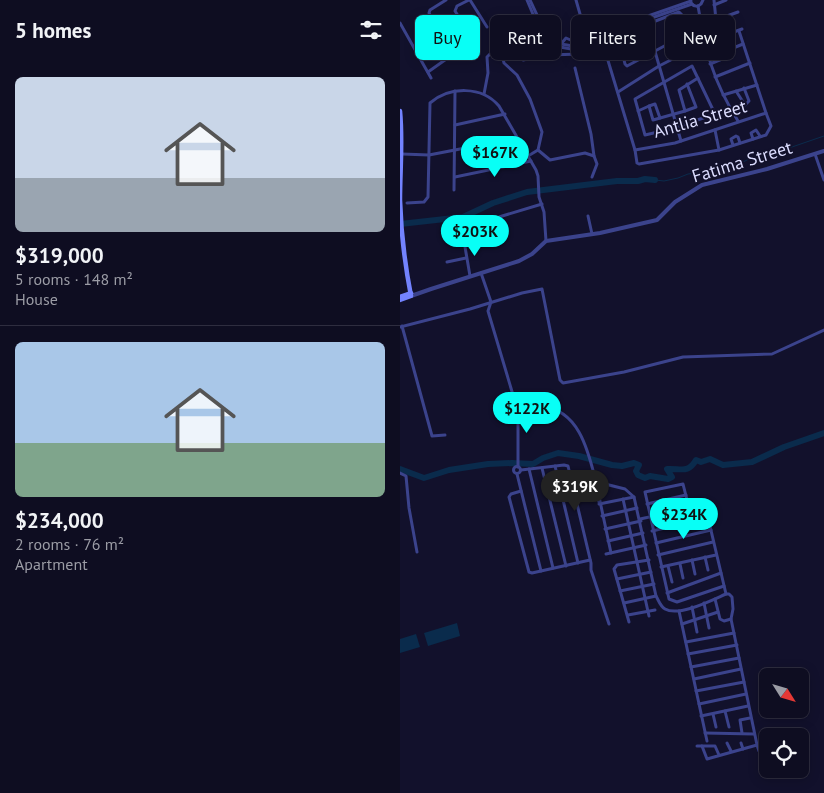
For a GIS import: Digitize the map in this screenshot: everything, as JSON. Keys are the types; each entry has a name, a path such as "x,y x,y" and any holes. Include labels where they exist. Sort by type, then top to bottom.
{"main road":[{"path":"400,111 402,154 400,202 411,295 400,298"}],"street":[{"path":"428,72 452,55 429,13 430,10 446,0"},
{"path":"458,15 455,11 457,6 470,0 487,27"},
{"path":"528,0 535,15"},
{"path":"576,0 580,14"},
{"path":"698,6 703,0"},
{"path":"715,15 714,2 726,0"},
{"path":"655,15 691,2 698,6"},
{"path":"698,6 699,15"},
{"path":"671,15 679,12 682,15"},
{"path":"730,15 738,12"},
{"path":"400,23 431,78"},
{"name":"Antlia Street","path":"608,60 635,150 681,141 766,113 740,30 735,32"},
{"path":"561,44 566,38 571,40"},
{"path":"735,47 743,44"},
{"path":"537,47 550,55 523,60 520,58 524,52 537,47"},
{"path":"484,94 488,73 487,57 493,52 498,51 501,53 504,63 519,78 534,107 542,132 538,150 528,156"},
{"path":"655,54 681,141"},
{"path":"624,60 625,66 636,60"},
{"path":"618,92 671,60"},
{"path":"709,60 723,95 738,122"},
{"path":"710,64 720,60"},
{"path":"715,77 750,63"},
{"path":"692,66 698,78 715,114 676,128 645,135 635,99 692,66"},
{"path":"575,68 591,134 594,156 598,164 592,177"},
{"path":"685,111 679,90 698,78"},
{"path":"649,106 653,120 696,107 687,84"},
{"path":"723,95 757,84"},
{"path":"736,91 745,105 749,101 744,88"},
{"path":"407,202 424,202 427,200 430,103 440,96 455,91 468,90 484,94 493,99 505,114 538,176 546,241 532,254 519,261 411,295"},
{"path":"454,190 455,91"},
{"path":"638,111 655,104 660,118"},
{"path":"635,150 638,164 719,150 766,135 770,129 766,113"},
{"path":"455,125 505,114"},
{"path":"714,130 719,150"},
{"path":"752,139 751,133 756,130 760,136"},
{"path":"733,145 731,139 736,136 740,143"},
{"path":"402,154 429,155 517,138"},
{"path":"538,150 550,160 585,153 594,156"},
{"name":"Fatima Street","path":"546,241 592,234 657,220 675,202 702,185 767,169 824,151"},
{"path":"816,154 824,180"},
{"path":"455,177 531,162"},
{"path":"496,226 496,220 500,217 542,204"},
{"path":"588,216 592,234"},
{"path":"464,241 470,276"},
{"path":"447,262 466,258"},
{"path":"481,273 491,302 488,311 518,408 517,459 519,467 517,474"},
{"path":"445,435 432,436 401,327 522,293 539,289 543,290 560,380 563,383 624,372 684,357 772,354 824,330"},
{"path":"518,408 542,407 557,411 574,424 579,431 592,464 595,478 592,483 595,487 610,553"},
{"path":"541,570 517,474 514,469 519,467 529,469 564,465 568,468 591,570 609,624"},
{"path":"554,466 578,563"},
{"path":"542,468 566,566"},
{"path":"529,469 553,568"},
{"path":"400,473 406,476 409,508 417,552"},
{"path":"595,478 599,479 601,483 626,489 634,497 656,596 664,609 680,612 726,594 732,597 733,610 731,619 750,718 759,751"},
{"path":"595,487 601,483"},
{"path":"689,508 684,486 680,484 646,491 652,531 666,593 669,599 677,602 724,586"},
{"path":"521,491 510,494 510,497 528,570 532,574 541,570 590,560"},
{"path":"647,504 686,495"},
{"path":"599,503 634,497"},
{"path":"623,499 649,616"},
{"path":"605,529 628,524 650,516 710,504"},
{"path":"705,505 726,594"},
{"path":"602,516 637,508"},
{"path":"652,531 708,518"},
{"path":"655,543 711,530"},
{"path":"608,541 643,533"},
{"path":"658,555 713,542"},
{"path":"606,554 646,545"},
{"path":"661,567 716,555"},
{"path":"705,557 708,570"},
{"path":"630,622 614,569 615,566 649,560"},
{"path":"692,560 695,574"},
{"path":"680,564 684,578"},
{"path":"668,566 672,582"},
{"path":"617,579 651,572"},
{"path":"666,593 721,573"},
{"path":"620,591 654,584"},
{"path":"624,604 656,596"},
{"path":"715,599 722,621 731,619"},
{"path":"704,603 709,628"},
{"path":"692,608 697,632"},
{"path":"628,615 655,610"},
{"path":"680,612 707,741"},
{"path":"682,624 718,612"},
{"path":"686,642 734,633"},
{"path":"688,654 736,645"},
{"path":"691,667 739,658"},
{"path":"694,679 741,669"},
{"path":"696,691 744,682"},
{"path":"699,704 746,694"},
{"path":"701,716 748,706"},
{"path":"725,711 729,727"},
{"path":"713,714 716,727"},
{"path":"742,733 740,720 750,718"},
{"path":"705,733 754,734"},
{"path":"728,743 731,751"},
{"path":"741,743 744,749"},
{"path":"707,759 757,745"},
{"path":"696,746 715,746 718,755"},
{"path":"702,746 708,764"}],"water":[{"path":"457,623 460,636 428,646 424,633"},
{"path":"416,634 420,647 400,653 400,639"}],"waterway":[{"path":"655,180 664,181 688,174 723,169 729,164 737,165 749,159 757,159 824,136"},
{"path":"400,224 463,217 493,203 527,192 617,181 655,180"},
{"path":"400,469 424,478 449,470 488,464 533,464 558,453 579,456 612,465 622,466 634,463 639,465 636,471 638,475 645,478 650,476 668,479 672,477 667,469 687,469 696,460 701,462 710,459 723,465 752,462 784,447 824,433"}]}
